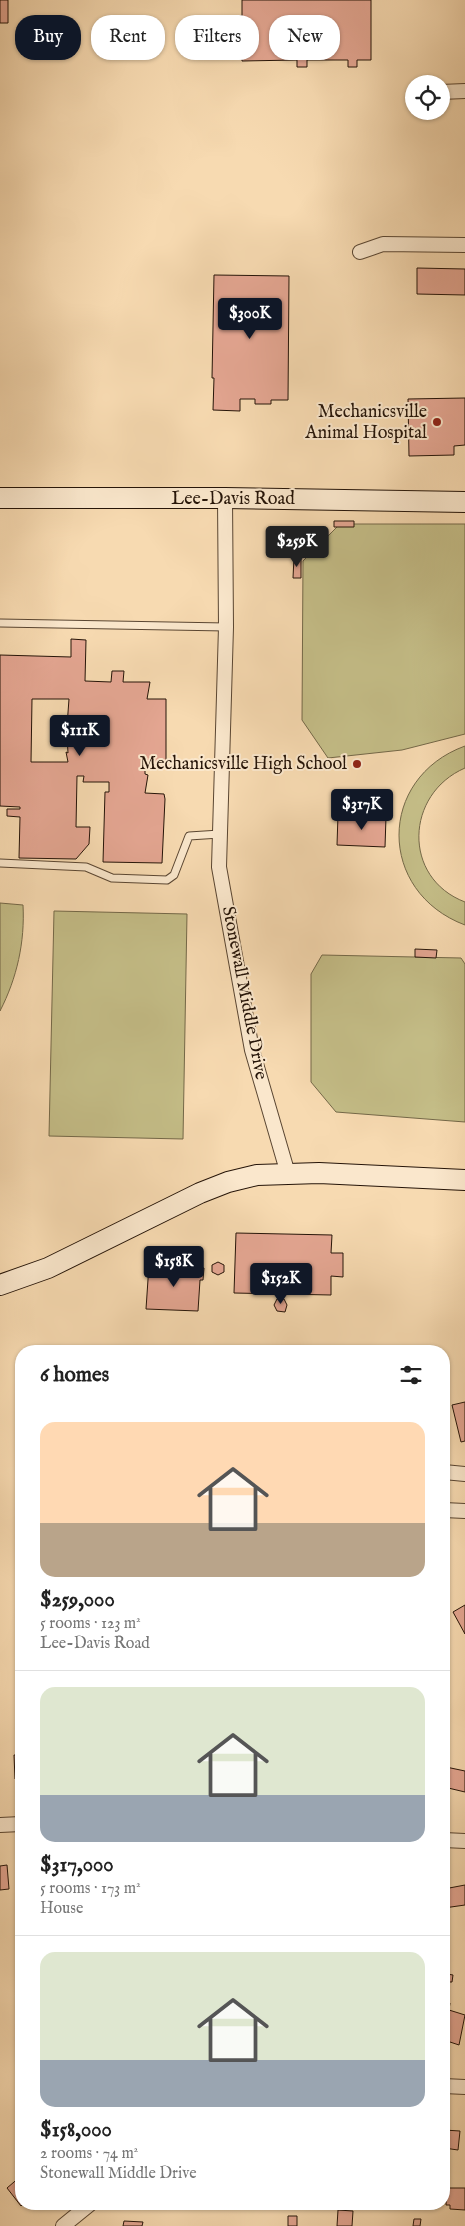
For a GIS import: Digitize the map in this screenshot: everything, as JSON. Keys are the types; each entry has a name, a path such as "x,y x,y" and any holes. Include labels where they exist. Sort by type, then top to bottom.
{"street":[{"path":"450,92 465,91"},
{"path":"360,252 382,244 465,245"},
{"name":"Lee-Davis Road","path":"0,498 225,498 465,502"},
{"name":"Stonewall Middle Drive","path":"225,498 226,627 219,867 252,1050 288,1174"},
{"path":"0,1285 48,1268 219,1186 257,1175 288,1174 465,1180"},
{"path":"450,1473 465,1474"},
{"path":"450,1510 465,1511"},
{"path":"0,1825 15,1824"},
{"path":"450,1840 465,1841"},
{"path":"450,2086 465,2087"},
{"path":"63,2226 83,2210"}],"lane":[{"path":"0,623 226,627"},
{"path":"0,863 86,867 112,878 167,880 174,875 189,836 220,834"}],"shaded area":[{"path":"340,524 465,524 465,734 402,750 328,758 302,720 303,561"},
{"path":"465,746 465,768 445,780 431,797 422,815 419,836 421,856 430,875 444,890 465,902 465,925 436,909 416,888 403,862 399,835 403,808 416,783 436,762"},
{"path":"0,903 23,905 23,933 19,960 11,986 0,1011"},
{"path":"54,911 187,914 183,1139 49,1136"},
{"path":"322,955 461,958 465,964 465,1122 336,1112 311,1082 311,974"}],"building":[{"path":"0,0 8,0 8,23 0,23"},
{"path":"242,0 371,0 371,60 357,60 357,67 348,67 348,60 340,60 340,15 269,15 269,60 297,60 242,61 259,60 259,15 242,15"},
{"path":"297,60 307,60 307,67 297,67"},
{"path":"417,268 465,269 465,295 417,294"},
{"path":"214,275 289,276 288,400 271,400 271,404 255,404 255,399 240,399 240,411 213,410"},
{"name":"Mechanicsville Animal Hospital","path":"465,398 465,445 454,446 454,455 409,456 408,399"},
{"path":"334,521 354,521 354,527 334,527"},
{"path":"322,528 327,532 318,540 314,535"},
{"path":"294,557 301,557 301,578 293,578"},
{"path":"71,639 86,640 85,681 111,682 112,671 124,671 123,682 150,682 147,699 166,699 166,768 145,767 145,774 148,775 145,793 164,794 165,799 162,863 103,862 105,792 109,792 109,782 83,782 84,776 77,776 76,827 90,827 89,844 76,859 19,858 20,817 7,816 7,809 20,809 20,807 0,806 0,655 71,657","holes":["32,699 69,699 68,753 66,752 68,762 31,762"]},
{"path":"338,815 386,817 385,847 337,845"},
{"path":"415,949 437,950 436,958 415,957"},
{"path":"236,1233 332,1235 331,1253 343,1253 343,1277 331,1276 331,1295 234,1293"},
{"path":"218,1262 224,1265 224,1272 218,1275 212,1272 212,1265"},
{"path":"149,1265 204,1268 203,1280 200,1280 198,1311 146,1309"},
{"path":"277,1299 284,1299 287,1305 285,1312 277,1311 274,1305"},
{"path":"465,1402 465,1441 461,1442 452,1405"},
{"path":"465,1605 465,1634 453,1612"},
{"path":"450,1768 465,1771 465,1792 450,1788"},
{"path":"7,1865 9,1889 0,1890 0,1866"},
{"path":"465,1885 465,1905 450,1907 450,1888"},
{"path":"450,1974 453,1975 452,1982 450,1982"},
{"path":"450,2010 465,2015 459,2045 450,2042"},
{"path":"450,2130 460,2131 458,2150 450,2149"},
{"path":"15,2181 15,2198 7,2188"},
{"path":"450,2188 465,2188 465,2210 450,2209"},
{"path":"338,2210 353,2211 352,2226 337,2226"},
{"path":"288,2216 297,2216 297,2226 288,2226"},
{"path":"414,2219 421,2219 420,2226 413,2226"},
{"path":"124,2221 143,2222 142,2226 123,2226"}],"place":[{"name":"Mechanicsville Animal Hospital","path":"437,422"},
{"name":"Mechanicsville High School","path":"357,764"}]}
